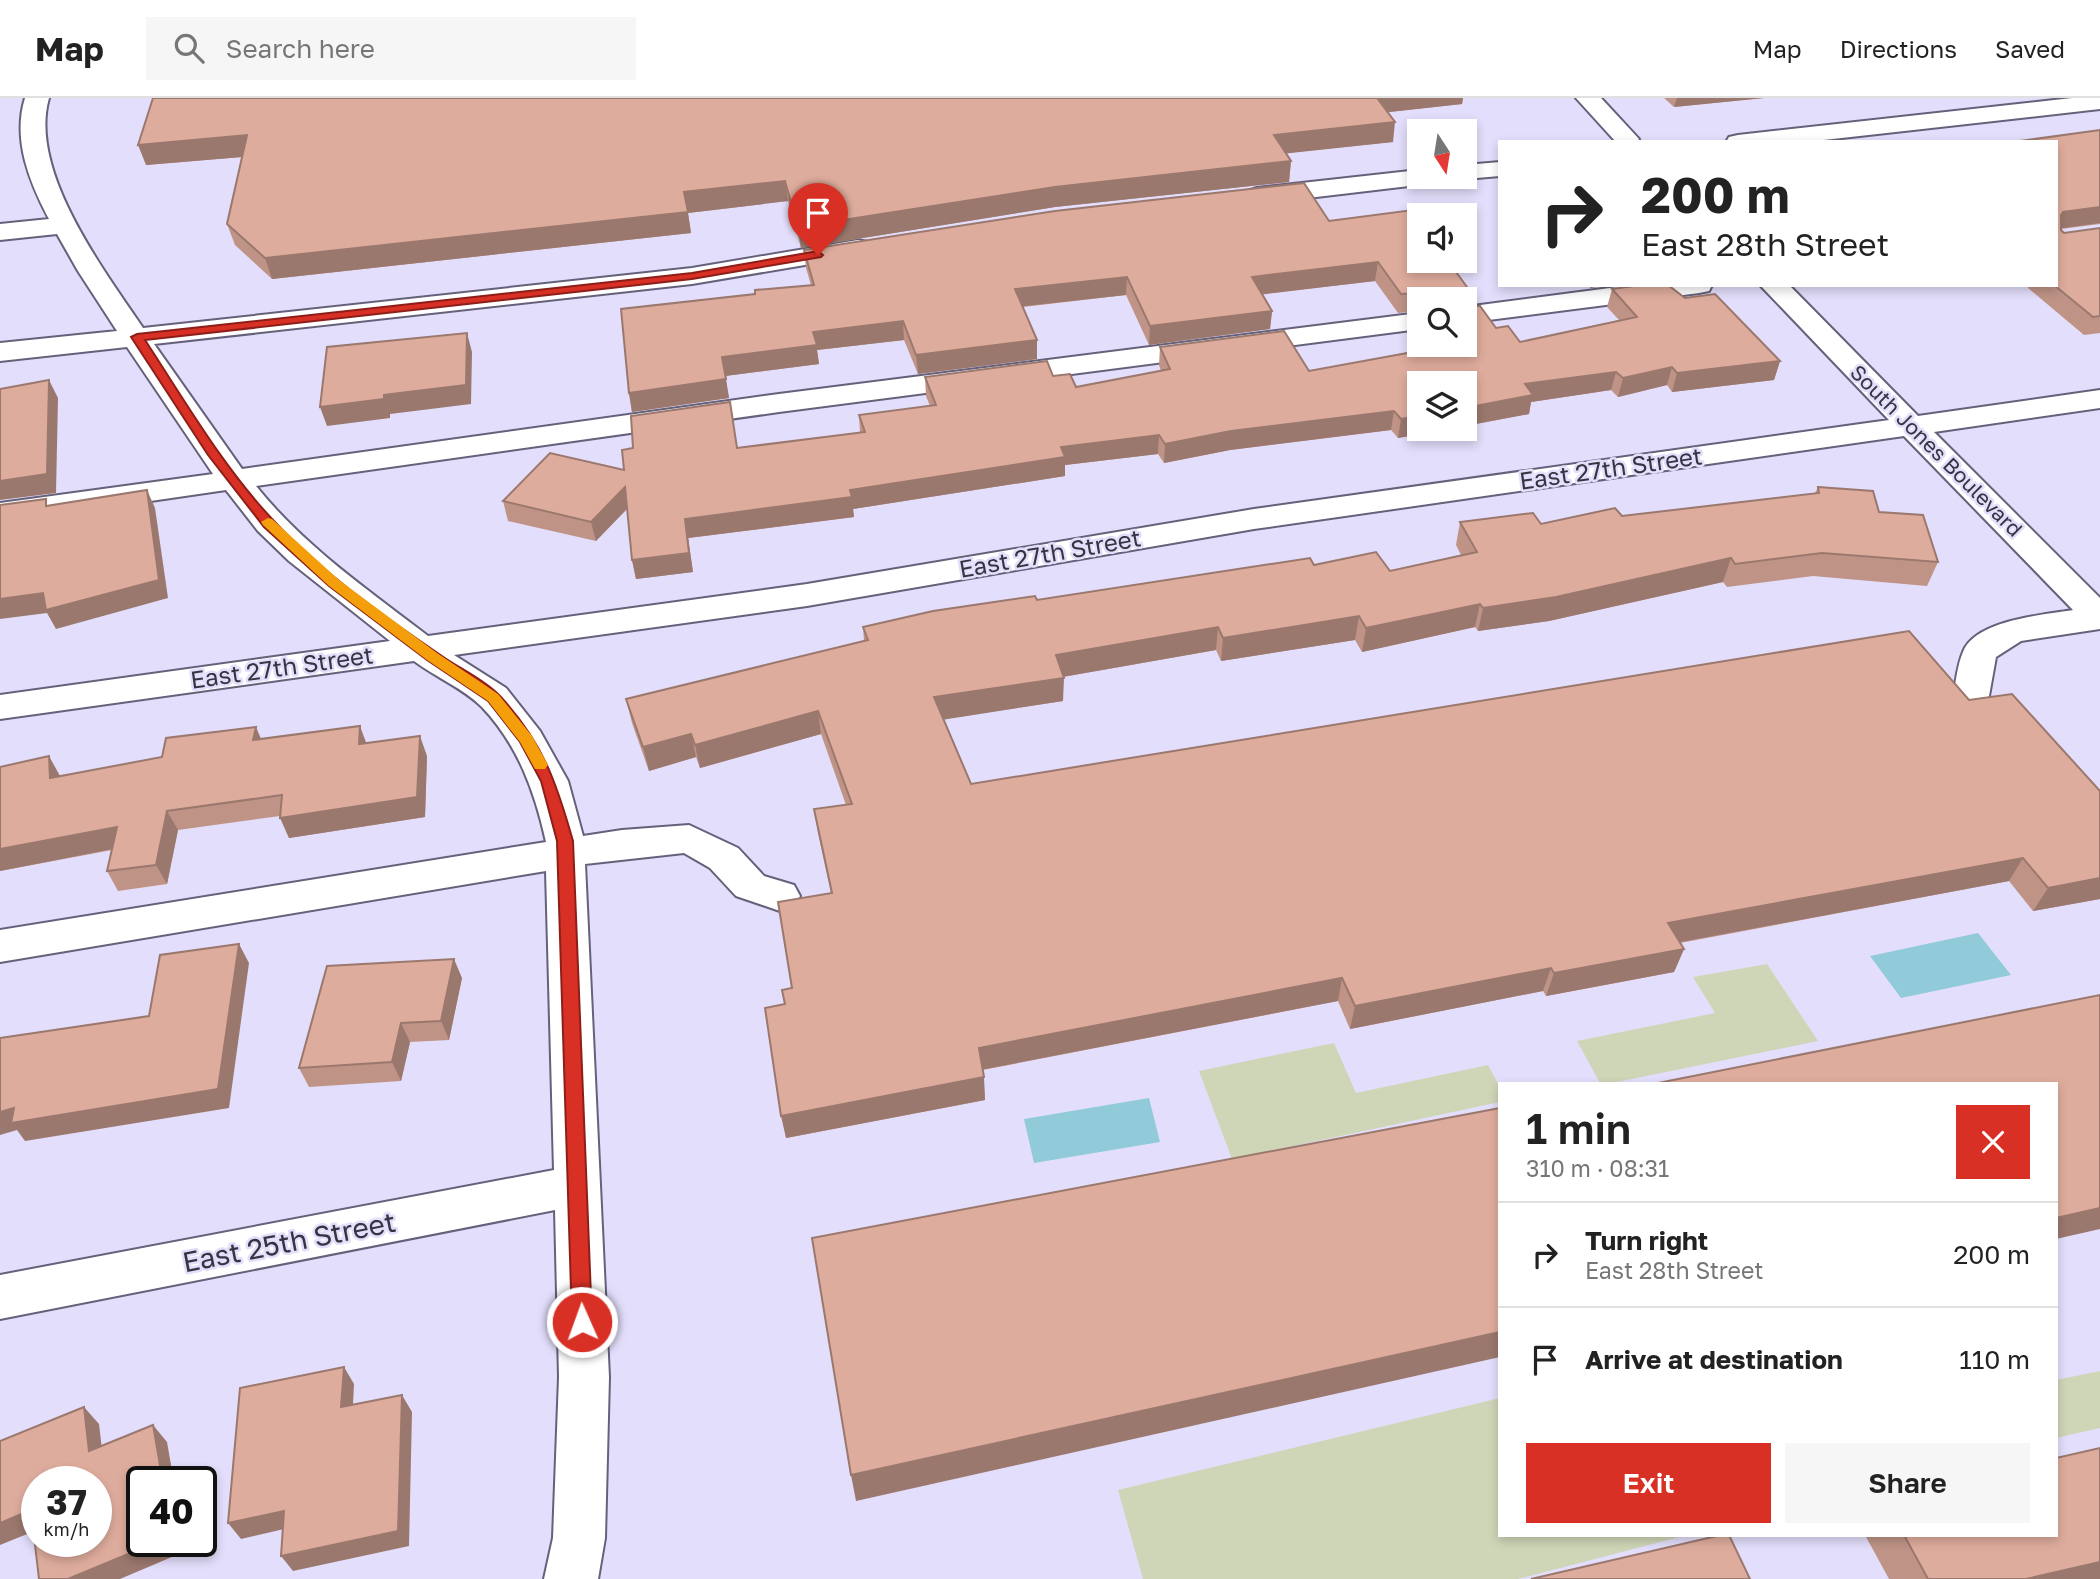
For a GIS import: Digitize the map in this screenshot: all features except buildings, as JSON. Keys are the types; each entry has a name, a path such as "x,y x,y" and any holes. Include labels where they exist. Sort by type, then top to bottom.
{"street":[{"path":"37,98 34,119 37,165 65,225 91,271 232,479 269,524 301,554 422,649 493,698 527,740 549,781 566,853 584,1377 579,1538 571,1579"},
{"path":"1588,98 1630,140"},
{"path":"1756,140 2100,102"},
{"path":"1477,171 1498,169"},
{"path":"1234,198 1407,179"},
{"path":"0,232 65,225"},
{"path":"0,352 692,276 888,243"},
{"path":"1477,313 1683,287"},
{"name":"South Jones Boulevard","path":"1775,287 2100,617"},
{"path":"0,513 80,504 232,479 779,402 1407,323"},
{"name":"East 27th Street","path":"0,707 807,595 1254,519 2100,399"},
{"path":"1970,696 1980,652 2011,631 2100,617"},
{"path":"0,946 622,844 690,839 724,858 750,886 780,896"},
{"name":"East 25th Street","path":"0,1297 577,1185"}],"shaded area":[{"path":"1978,933 2011,975 1901,998 1870,956"},
{"path":"1767,964 1818,1041 1617,1082 1599,1082 1577,1041 1715,1013 1693,977"},
{"path":"1334,1043 1356,1093 1488,1065 1498,1083 1498,1102 1232,1159 1199,1071"},
{"path":"1149,1098 1160,1142 1034,1163 1024,1119"},
{"path":"2100,1371 2100,1428 2058,1438 2058,1380"},
{"path":"1498,1398 1498,1537 1679,1537 1518,1579 1143,1579 1118,1490"}],"slow traffic":[{"path":"268,522 334,583 432,657 493,698 527,740 540,765"}],"route":[{"path":"582,1322 565,841 549,781 527,740 493,698 432,657 334,583 269,524 212,452 137,337 692,276 818,255"}]}
